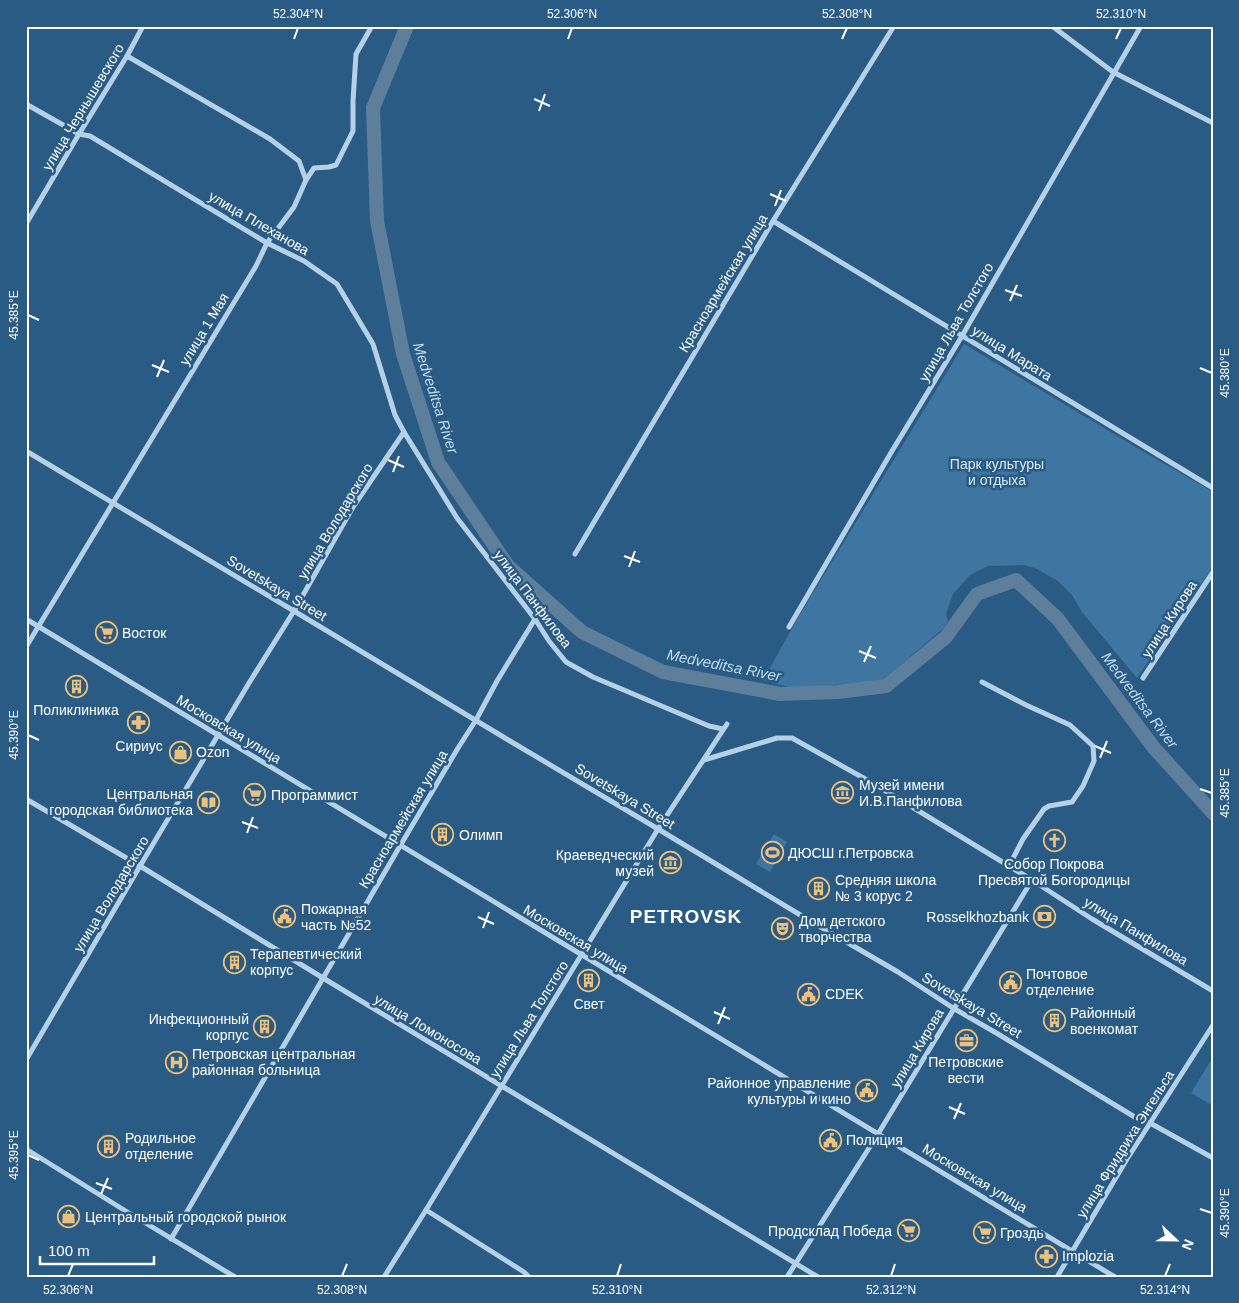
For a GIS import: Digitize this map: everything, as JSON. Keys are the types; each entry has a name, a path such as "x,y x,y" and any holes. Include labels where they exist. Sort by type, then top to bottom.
{"street":[{"name":"улица Чернышевского","path":"26,224 143,26"},
{"path":"306,180 314,168 329,168 336,165 353,131 356,54 372,26"},
{"name":"Красноармейская улица","path":"575,554 773,221 894,26"},
{"path":"1052,26 1113,72 1213,123"},
{"name":"улица Льва Толстого","path":"789,627 962,336 1141,26"},
{"path":"127,56 270,139 299,160 306,180"},
{"name":"улица Плеханова","path":"26,104 79,134 90,136 267,243 304,261 338,284 373,344 395,415 404,432"},
{"name":"улица 1 Мая","path":"26,648 256,266 267,243 294,207 306,180"},
{"name":"улица Марата","path":"773,221 1213,488"},
{"name":"улица Володарского","path":"26,1060 294,610 353,507 404,432"},
{"name":"улица Панфилова","path":"404,432 457,518 566,662 593,677 709,726 723,729"},
{"name":"Sovetskaya Street","path":"26,451 898,972 953,1008 1018,1045 1138,1119 1150,1123 1213,1158"},
{"name":"улица Кирова","path":"1143,678 1213,572"},
{"name":"Московская улица","path":"26,619 1115,1277"},
{"name":"Красноармейская улица","path":"171,1238 535,619"},
{"path":"982,682 1026,705 1070,724 1093,746 1094,761 1083,786 1072,802 1049,806 1044,809 1023,839 1009,866"},
{"name":"улица Льва Толстого","path":"384,1277 658,829 727,724"},
{"name":"улица Панфилова","path":"703,760 777,738 792,738 876,785 1032,880 1092,919 1213,991"},
{"name":"улица Ломоносова","path":"26,799 140,866 818,1277"},
{"name":"улица Кирова","path":"787,1277 878,1134 1032,880"},
{"name":"улица Фридриха Энгельса","path":"1057,1277 1127,1159 1213,1024"},
{"path":"26,1150 235,1277"},
{"path":"426,1210 530,1277"}],"green space":[{"name":"Парк культуры и отдыха","path":"964,344 1213,492 1213,566 1137,678 1082,612 1072,595 1058,581 1035,568 1024,565 988,566 970,575 953,594 946,614 948,621 944,628 880,682 792,688 763,680 799,616"},
{"name":"ДЮСШ г.Петровска","path":"774,834 787,842 770,872 756,864"},
{"path":"1213,1057 1213,1106 1191,1093"}],"waterway":[{"name":"Medveditsa River","path":"407,26 373,108 377,221 403,354 438,462 508,566 582,632 663,672 780,694 838,692 886,686 946,637 977,594 1016,580 1058,619 1154,748 1213,813"}],"place":[{"name":"Восток","path":"106,633"},
{"name":"Поликлиника","path":"76,687"},
{"name":"Сириус","path":"139,723"},
{"name":"Ozon","path":"180,752"},
{"name":"Музей имени И.В.Панфилова","path":"843,793"},
{"name":"Программист","path":"255,795"},
{"name":"Центральная городская библиотека","path":"209,802"},
{"name":"Олимп","path":"443,835"},
{"name":"Собор Покрова Пресвятой Богородицы","path":"1054,841"},
{"name":"ДЮСШ г.Петровска","path":"772,853"},
{"name":"Краеведческий музей","path":"670,863"},
{"name":"Средняя школа № 3 корус 2","path":"819,888"},
{"name":"Пожарная часть №52","path":"285,917"},
{"name":"Rosselkhozbank","path":"1045,917"},
{"name":"Дом детского творчества","path":"783,929"},
{"name":"Терапевтический корпус","path":"234,962"},
{"name":"Свет","path":"589,981"},
{"name":"Почтовое отделение","path":"1010,982"},
{"name":"CDEK","path":"809,994"},
{"name":"Районный военкомат","path":"1054,1021"},
{"name":"Инфекционный корпус","path":"265,1027"},
{"name":"Петровские вести","path":"966,1040"},
{"name":"Петровская центральная районная больница","path":"176,1062"},
{"name":"Районное управление культуры и кино","path":"867,1091"},
{"name":"Полиция","path":"830,1140"},
{"name":"Родильное отделение","path":"109,1146"},
{"name":"Центральный городской рынок","path":"69,1217"},
{"name":"Продсклад Победа","path":"908,1231"},
{"name":"Гроздь","path":"984,1233"},
{"name":"Implozia","path":"1046,1256"}],"district":[{"name":"PETROVSK","path":"686,916"}]}
